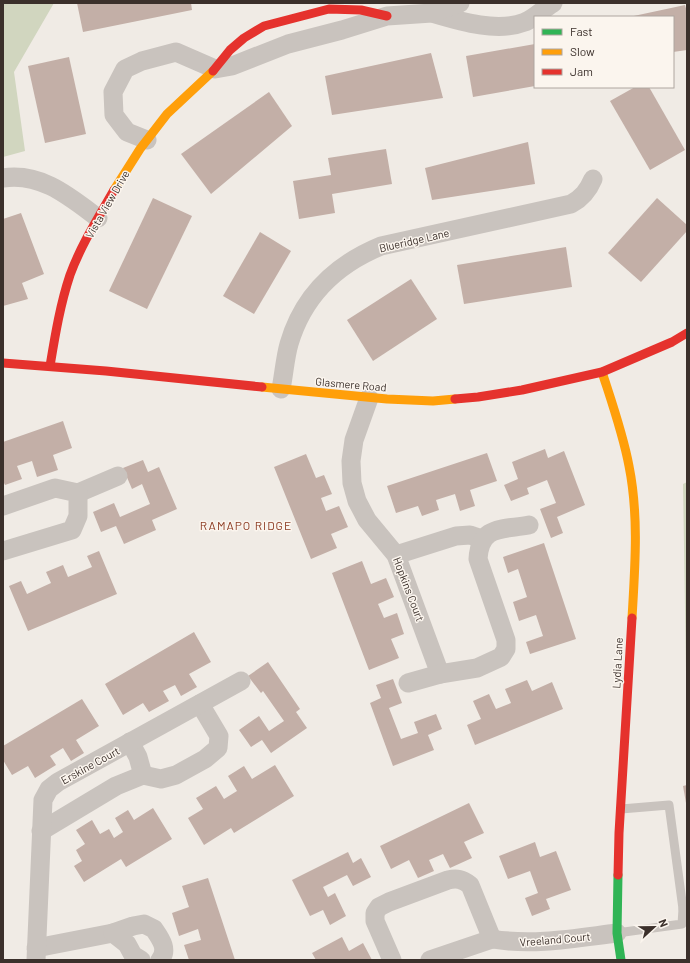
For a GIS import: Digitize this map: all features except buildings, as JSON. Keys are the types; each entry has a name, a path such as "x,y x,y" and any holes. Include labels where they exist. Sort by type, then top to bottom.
{"street":[{"name":"Vista View Drive","path":"215,69 232,66 288,44 342,30 387,16 432,13 460,3"},
{"name":"Vista View Drive","path":"536,16 553,3"},
{"name":"Vista View Drive","path":"50,366 59,314 70,276 83,245 114,190 147,140 167,114 215,69 230,50 244,38 264,26 329,9 362,10 387,16"},
{"name":"Vista View Drive","path":"432,13 472,24 500,26 524,22 534,17"},
{"path":"147,140 127,132 114,116 113,92 125,69 142,61 176,52 215,69"},
{"path":"3,178 26,178 46,183 64,192 98,218"},
{"name":"Blueridge Lane","path":"281,389 289,345 297,322 310,300 325,281 346,264 381,246 571,204 581,198 590,188 593,179"},
{"name":"Glasmere Road","path":"3,363 50,366 370,398 433,400 478,397 522,390 602,372 672,342 687,333"},
{"name":"Lydia Lane","path":"602,372 618,422 629,467 634,504 636,549 621,809 617,933 621,960"},
{"name":"Hopkins Court","path":"370,398 354,440 351,462 352,483 357,501 367,520 378,536 396,555 440,674"},
{"path":"3,506 55,488 78,493 118,476"},
{"path":"3,551 72,530 78,516 78,493"},
{"path":"408,683 440,674 477,668 501,657 506,649 506,640 478,559 478,548 482,539 491,532 529,525"},
{"path":"396,555 456,536 470,535 482,539"},
{"name":"Erskine Court","path":"36,954 43,800 49,789 58,782 241,681"},
{"path":"42,831 116,786 144,775 161,779 176,775 205,759 218,748 219,736 200,704"},
{"path":"130,742 144,775"},
{"path":"392,960 375,921 375,913 379,907 454,879 462,879 470,884 492,939"},
{"path":"36,954 144,924 154,929 164,949 163,956 160,960"},
{"path":"113,933 127,944 133,955 141,960"},
{"name":"Vreeland Court","path":"430,960 492,939 512,942 541,942 617,933"}],"lane":[{"path":"617,933 684,928 685,909 669,804 621,809"}],"green space":[{"path":"3,3 54,3 14,72 25,151 3,157"},
{"path":"687,482 687,672 686,672 683,484"}],"traffic: fast":[{"path":"618,875 617,933 621,960"}],"traffic: slow":[{"path":"114,190 140,149 167,114 213,71"},
{"path":"602,372 624,442 632,485 635,523 632,618"},
{"path":"262,387 387,399 433,401 455,399"}],"traffic: jam":[{"path":"213,71 230,50 244,38 264,26 329,9 361,10 387,16"},
{"path":"50,366 66,286 74,264 114,190"},
{"path":"455,399 522,390 602,372 672,342 687,333"},
{"path":"3,363 106,371 262,387"},
{"path":"618,875 619,833 632,618"}],"district":[{"name":"RAMAPO RIDGE","path":"246,525"}]}
